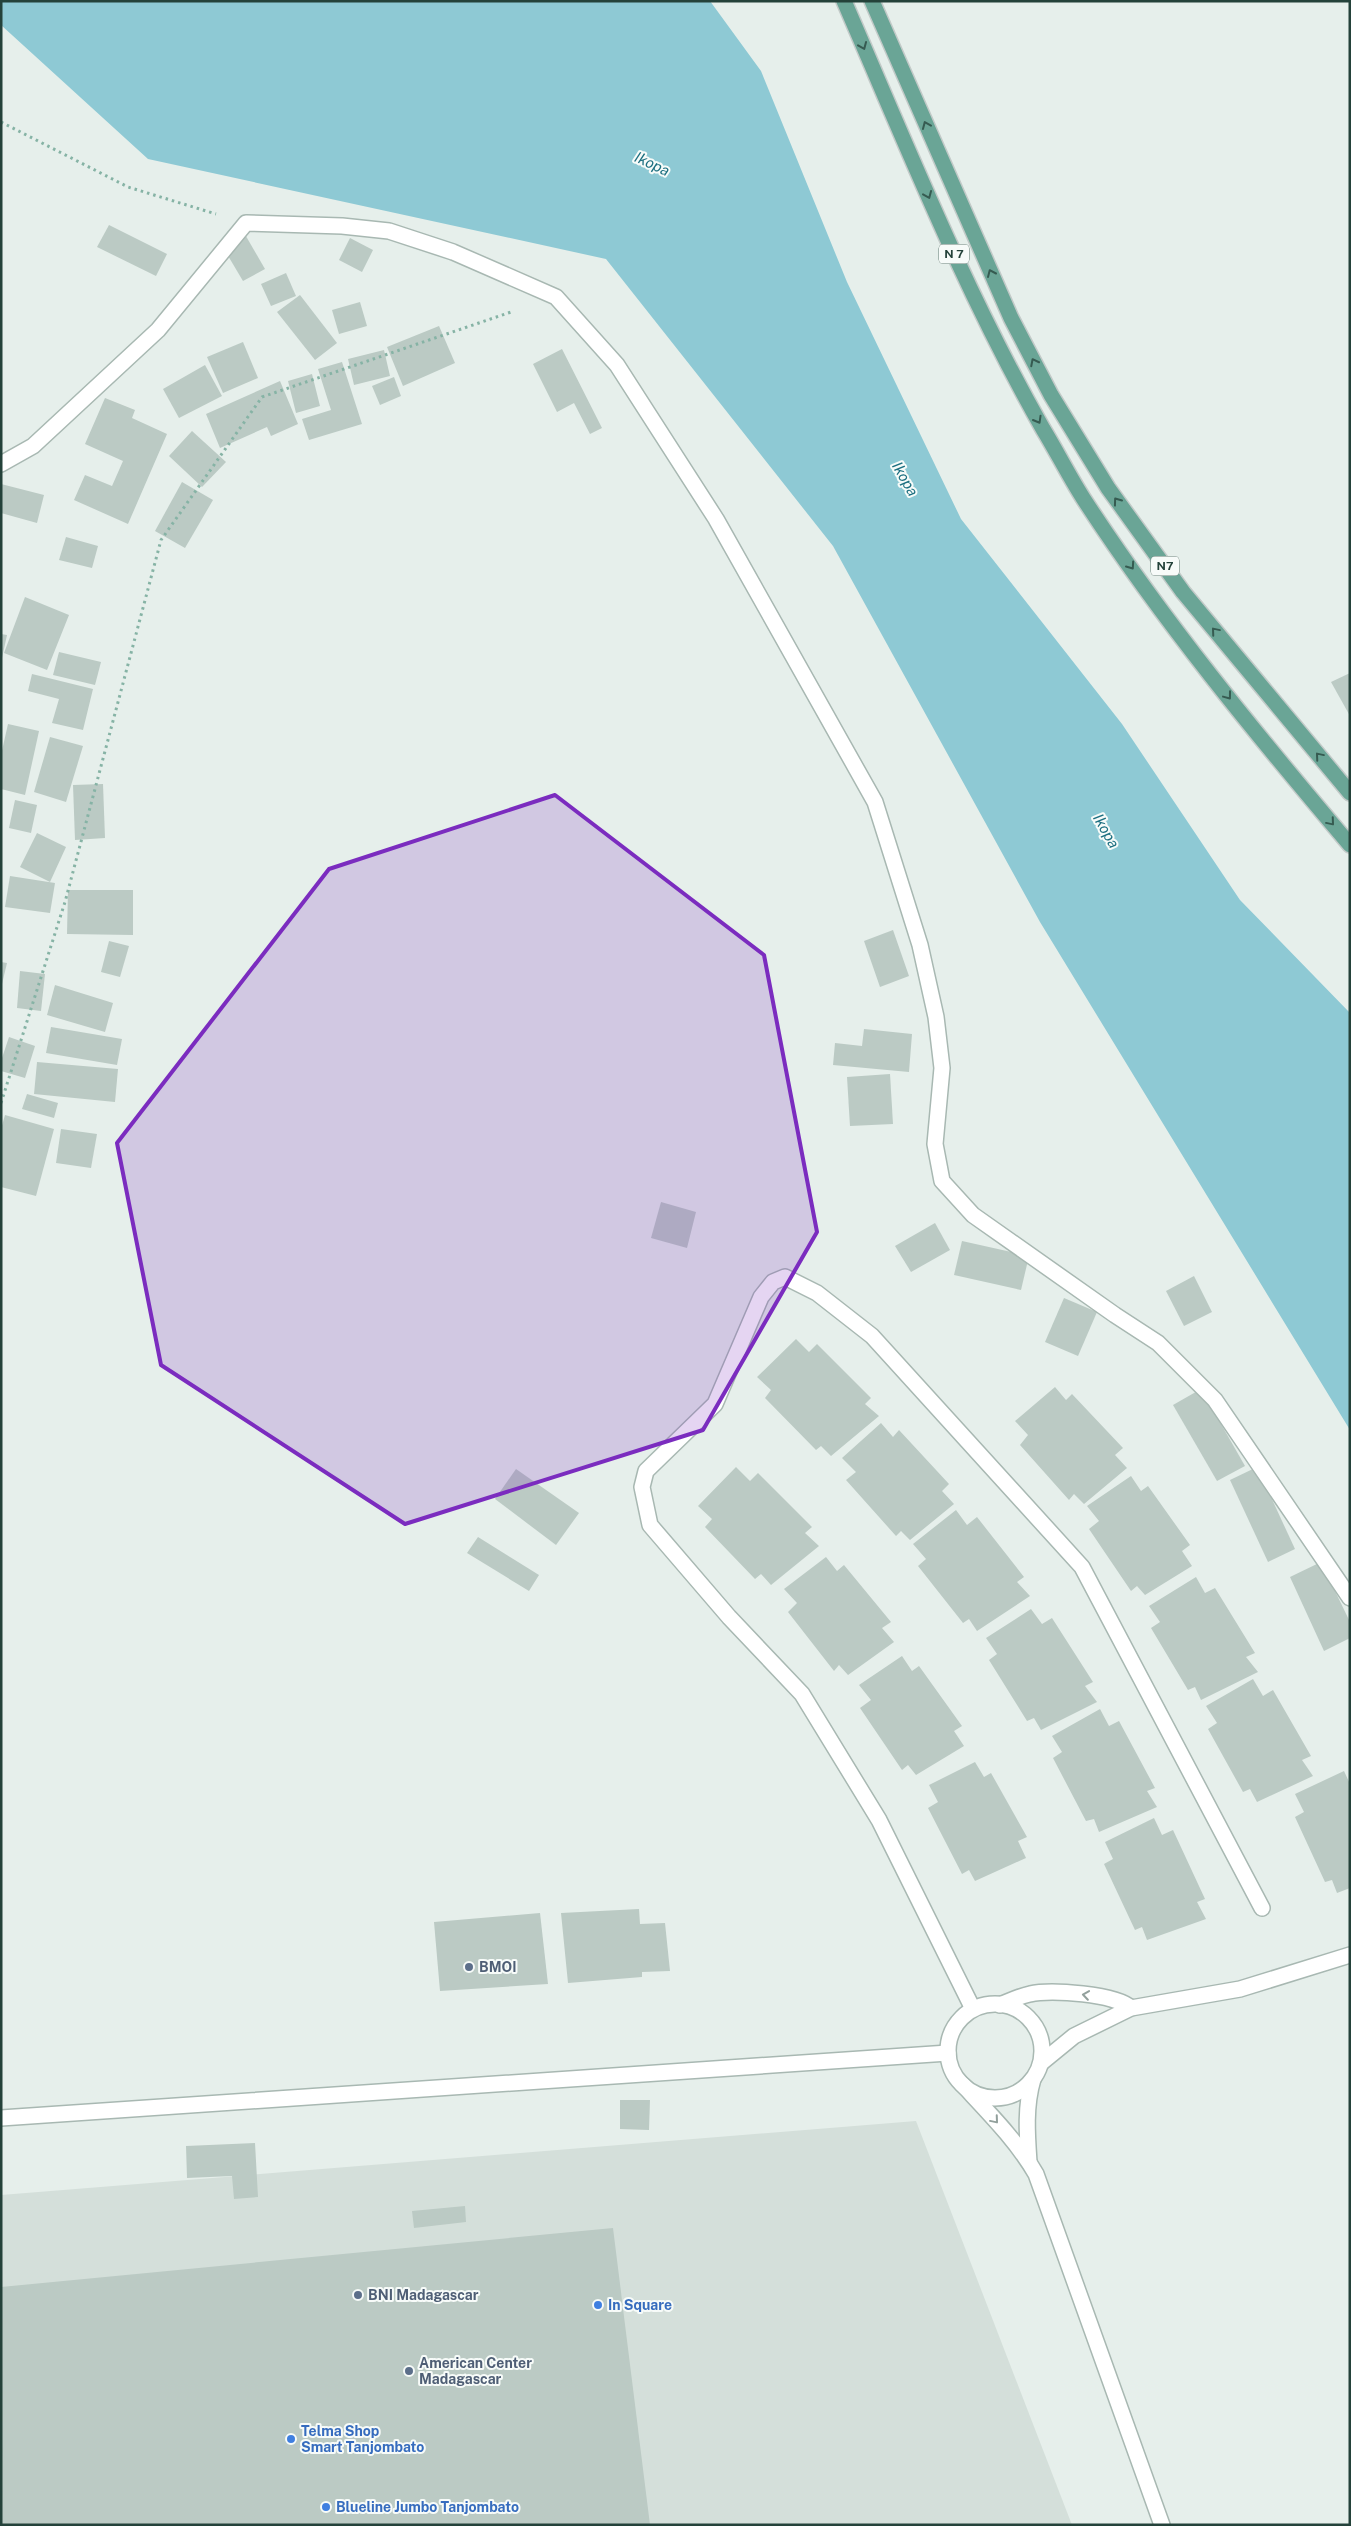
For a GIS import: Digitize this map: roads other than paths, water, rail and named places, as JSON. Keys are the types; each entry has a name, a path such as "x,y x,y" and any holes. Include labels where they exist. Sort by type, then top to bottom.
{"main road":[{"name":"N 7","path":"844,1 949,242 989,327 1082,498"},
{"name":"N 7","path":"872,1 1011,318"},
{"name":"N7","path":"1011,318 1051,395 1108,488 1183,592 1350,793"},
{"name":"N7","path":"1082,498 1159,605 1261,739 1350,845"}],"street":[{"path":"1,464 33,446 158,330 246,223 342,226 389,231 453,252 556,297 617,365 711,510 875,802 920,944 936,1017 942,1068 935,1144 942,1181 973,1215 1115,1315 1158,1342 1215,1400 1350,1598"},
{"path":"973,2009 878,1820 802,1694 729,1617 650,1525 642,1487 646,1471 714,1404 762,1297 773,1282 785,1276 817,1294 872,1336 1082,1567 1262,1908"},
{"path":"1040,2063 1074,2036 1132,2008 1240,1989 1350,1954"},
{"path":"1132,2008 1119,2001 1055,1992 1031,1993 1000,2004 973,2009 957,2024 949,2043 948,2052 954,2074 1029,2162 1036,2174 1162,2525"},
{"path":"1000,2004 1018,2010 1031,2021 1042,2045 1040,2063 1028,2095 1026,2124 1029,2162"},
{"path":"1,2118 948,2052"},
{"path":"962,2084 974,2093 995,2098 1016,2093 1033,2079"}],"water":[{"name":"Ikopa","path":"1,1 710,1 761,71 847,282 961,519 1122,724 1240,900 1350,1013 1350,1430 1040,922 833,546 606,259 148,159 1,25"}],"place":[{"name":"BMOI","path":"469,1967"},
{"name":"BNI Madagascar","path":"358,2295"},
{"name":"In Square","path":"598,2305"},
{"name":"American Center Madagascar","path":"409,2371"},
{"name":"Telma Shop Smart Tanjombato","path":"291,2439"},
{"name":"Blueline Jumbo Tanjombato","path":"326,2507"}]}
